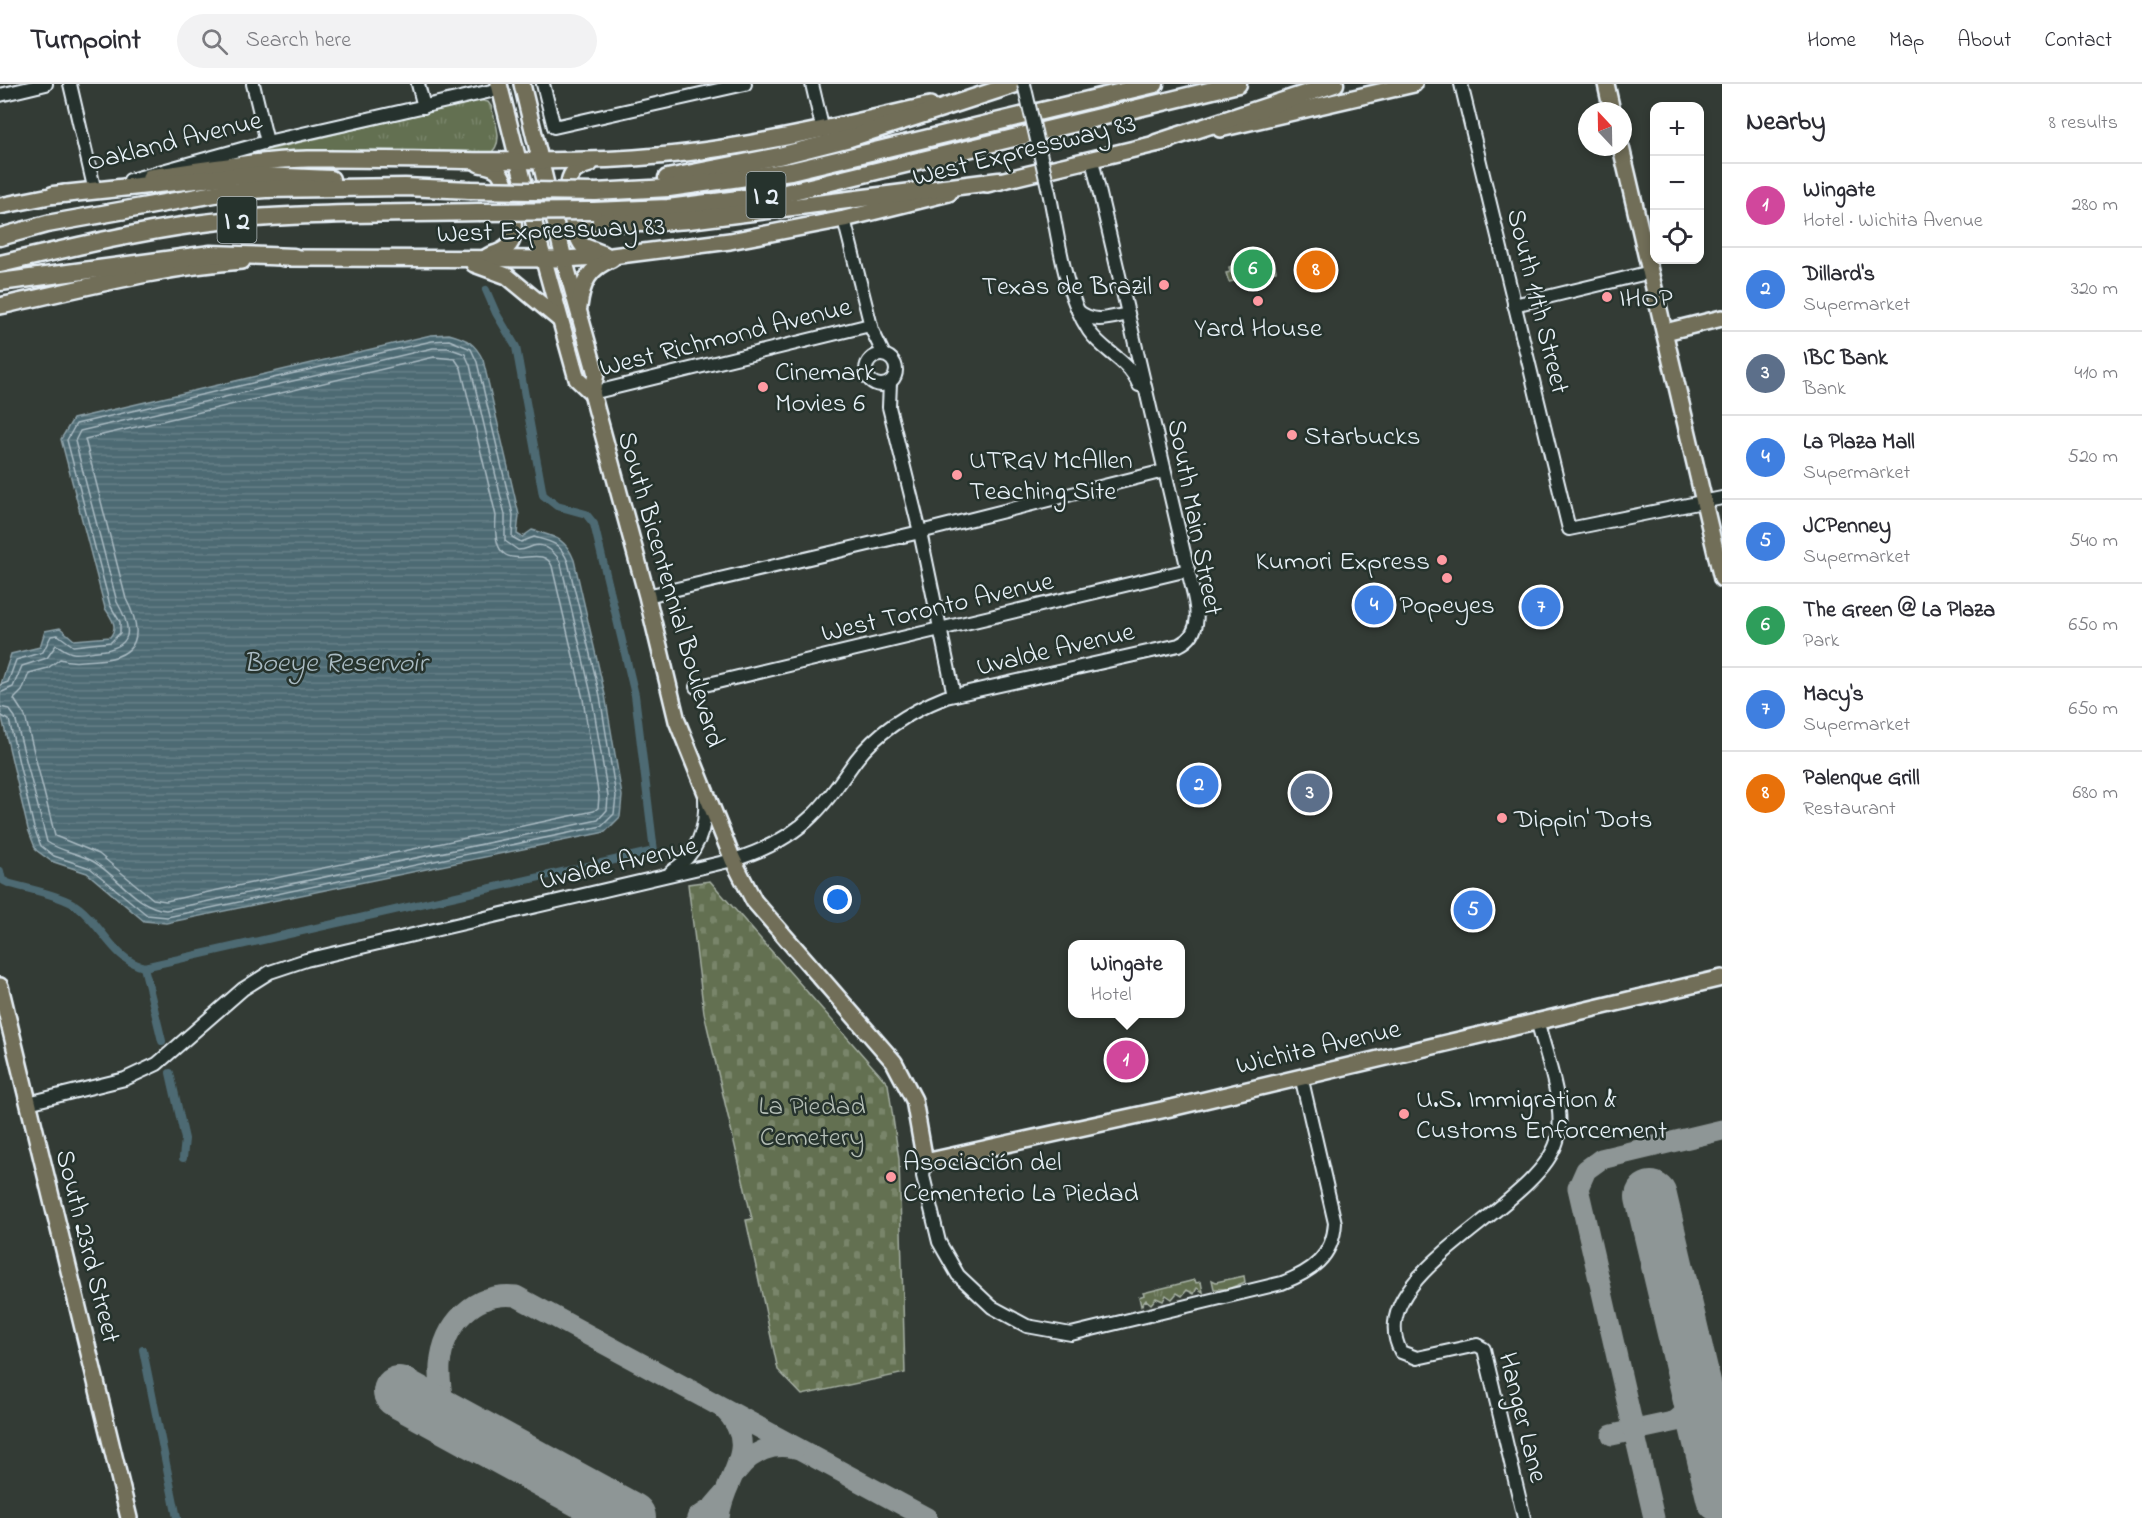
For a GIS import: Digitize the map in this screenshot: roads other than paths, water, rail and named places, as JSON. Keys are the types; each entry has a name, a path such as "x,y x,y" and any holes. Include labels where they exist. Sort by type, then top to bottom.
{"highway":[{"path":"595,192 779,156 830,143 1017,84"},
{"name":"I 2","path":"0,237 47,225 226,192 266,189 595,192 669,188 791,171 1155,84"},
{"name":"I 2","path":"0,264 138,232 253,219 478,212 591,216 784,193 1239,84"},
{"path":"1156,143 1335,84"},
{"path":"53,195 267,174 440,189"},
{"path":"591,216 642,223 689,220 999,181"},
{"path":"0,282 211,254 294,257"}],"main road":[{"name":"South Bicentennial Boulevard","path":"522,84 564,259 596,374 592,393 647,596 677,721 733,861 754,902 894,1062 914,1100 924,1161"},
{"path":"130,180 306,159 605,160 698,152 822,130 1017,84"},
{"name":"West Expressway 83","path":"0,306 208,264 294,257 564,259 730,242 844,219 1156,143 1414,84"},
{"path":"1606,84 1610,102"},
{"name":"South Bicentennial Boulevard","path":"499,86 559,319 577,379 592,393"},
{"path":"1623,156 1722,579"},
{"path":"605,160 583,166 574,171 569,180 573,225 579,241 588,250 612,255"},
{"path":"472,161 491,167 502,177 514,227 514,235 506,249 476,260"},
{"name":"Oakland Avenue","path":"0,206 130,180"},
{"path":"578,312 583,284 589,273 603,262 628,254"},
{"path":"460,260 507,276 559,319"},
{"path":"1665,332 1722,318"},
{"name":"Wichita Avenue","path":"924,1161 1722,978"},
{"name":"South 23rd Street","path":"0,987 129,1518"}],"street":[{"path":"0,95 46,84"},
{"path":"70,84 94,187"},
{"path":"253,84 267,142"},
{"path":"418,84 424,107"},
{"path":"543,84 554,127 745,84"},
{"path":"812,84 822,130"},
{"name":"South Main Street","path":"1024,84 1068,278 1078,311 1091,334 1127,365 1150,411"},
{"name":"South 11th Street","path":"1461,84 1569,529 1704,502"},
{"name":"Oakland Avenue","path":"130,180 267,142 424,107 499,86"},
{"name":"South Main Street","path":"1092,160 1188,570 1197,618 1195,632"},
{"path":"844,219 871,328 884,355"},
{"path":"1514,305 1651,272"},
{"path":"1078,311 1087,319 1096,320 1128,314"},
{"path":"871,328 871,358 867,364 866,373 870,381 876,384 889,407 920,532 954,695"},
{"name":"West Richmond Avenue","path":"592,393 871,328"},
{"path":"871,358 884,355 891,358 896,367 895,377 890,382 876,384"},
{"path":"889,407 890,382"},
{"path":"647,596 920,532 1164,471"},
{"path":"1704,502 1722,498"},
{"name":"West Toronto Avenue","path":"696,687 1188,570"},
{"name":"Uvalde Avenue","path":"28,1103 125,1079 158,1064 243,989 270,972 306,960 668,874 733,861 776,843 813,816 856,760 896,723 928,704 954,695 1179,645 1195,632"},
{"path":"668,874 683,864 703,833 705,790"},
{"name":"Hanger Lane","path":"1524,1518 1484,1349 1477,1345 1417,1358 1401,1352 1394,1334 1402,1301 1428,1265 1529,1184 1552,1156 1558,1138 1560,1121 1538,1020"},
{"path":"924,1161 923,1176 939,1242 958,1275 992,1307 1027,1326 1071,1334 1282,1283 1305,1274 1323,1258 1331,1244 1335,1223 1301,1076"}],"water":[{"name":"Boeye Reservoir","path":"449,334 470,342 483,360 519,515 517,534 522,537 532,530 558,539 571,552 574,560 605,695 622,796 620,817 605,832 166,923 144,921 87,873 51,861 36,850 28,829 0,709 0,687 11,654 40,647 45,631 60,628 74,640 110,637 114,629 113,622 105,608 61,439 73,419 431,335"}],"waterway":[{"path":"0,871 2,880 8,883 55,896 73,904 87,915 125,958 144,967 654,851 635,695 594,524 586,514 557,506 543,495 516,347 496,313 486,290"},
{"path":"144,967 162,1041"},
{"path":"170,1073 185,1139 183,1158"},
{"path":"143,1350 177,1518"}],"place":[{"name":"The Green @ La Plaza","path":"1253,269"},
{"name":"Palenque Grill","path":"1316,270"},
{"name":"Texas de Brazil","path":"1164,285"},
{"name":"IHOP","path":"1607,297"},
{"name":"Yard House","path":"1258,301"},
{"name":"Cinemark Movies 6","path":"763,387"},
{"name":"Starbucks","path":"1292,435"},
{"name":"UTRGV McAllen Teaching Site","path":"957,475"},
{"name":"Kumori Express","path":"1442,560"},
{"name":"Popeyes","path":"1447,578"},
{"name":"La Plaza Mall","path":"1374,605"},
{"name":"Macy's","path":"1541,607"},
{"name":"Dillard's","path":"1199,785"},
{"name":"IBC Bank","path":"1310,793"},
{"name":"Dippin' Dots","path":"1502,818"},
{"name":"JCPenney","path":"1473,910"},
{"name":"Wingate","path":"1126,1060"},
{"name":"U.S. Immigration & Customs Enforcement","path":"1404,1114"},
{"name":"Asociación del Cementerio La Piedad","path":"891,1177"}],"park label":[{"name":"La Piedad Cemetery","path":"812,1120"}]}
